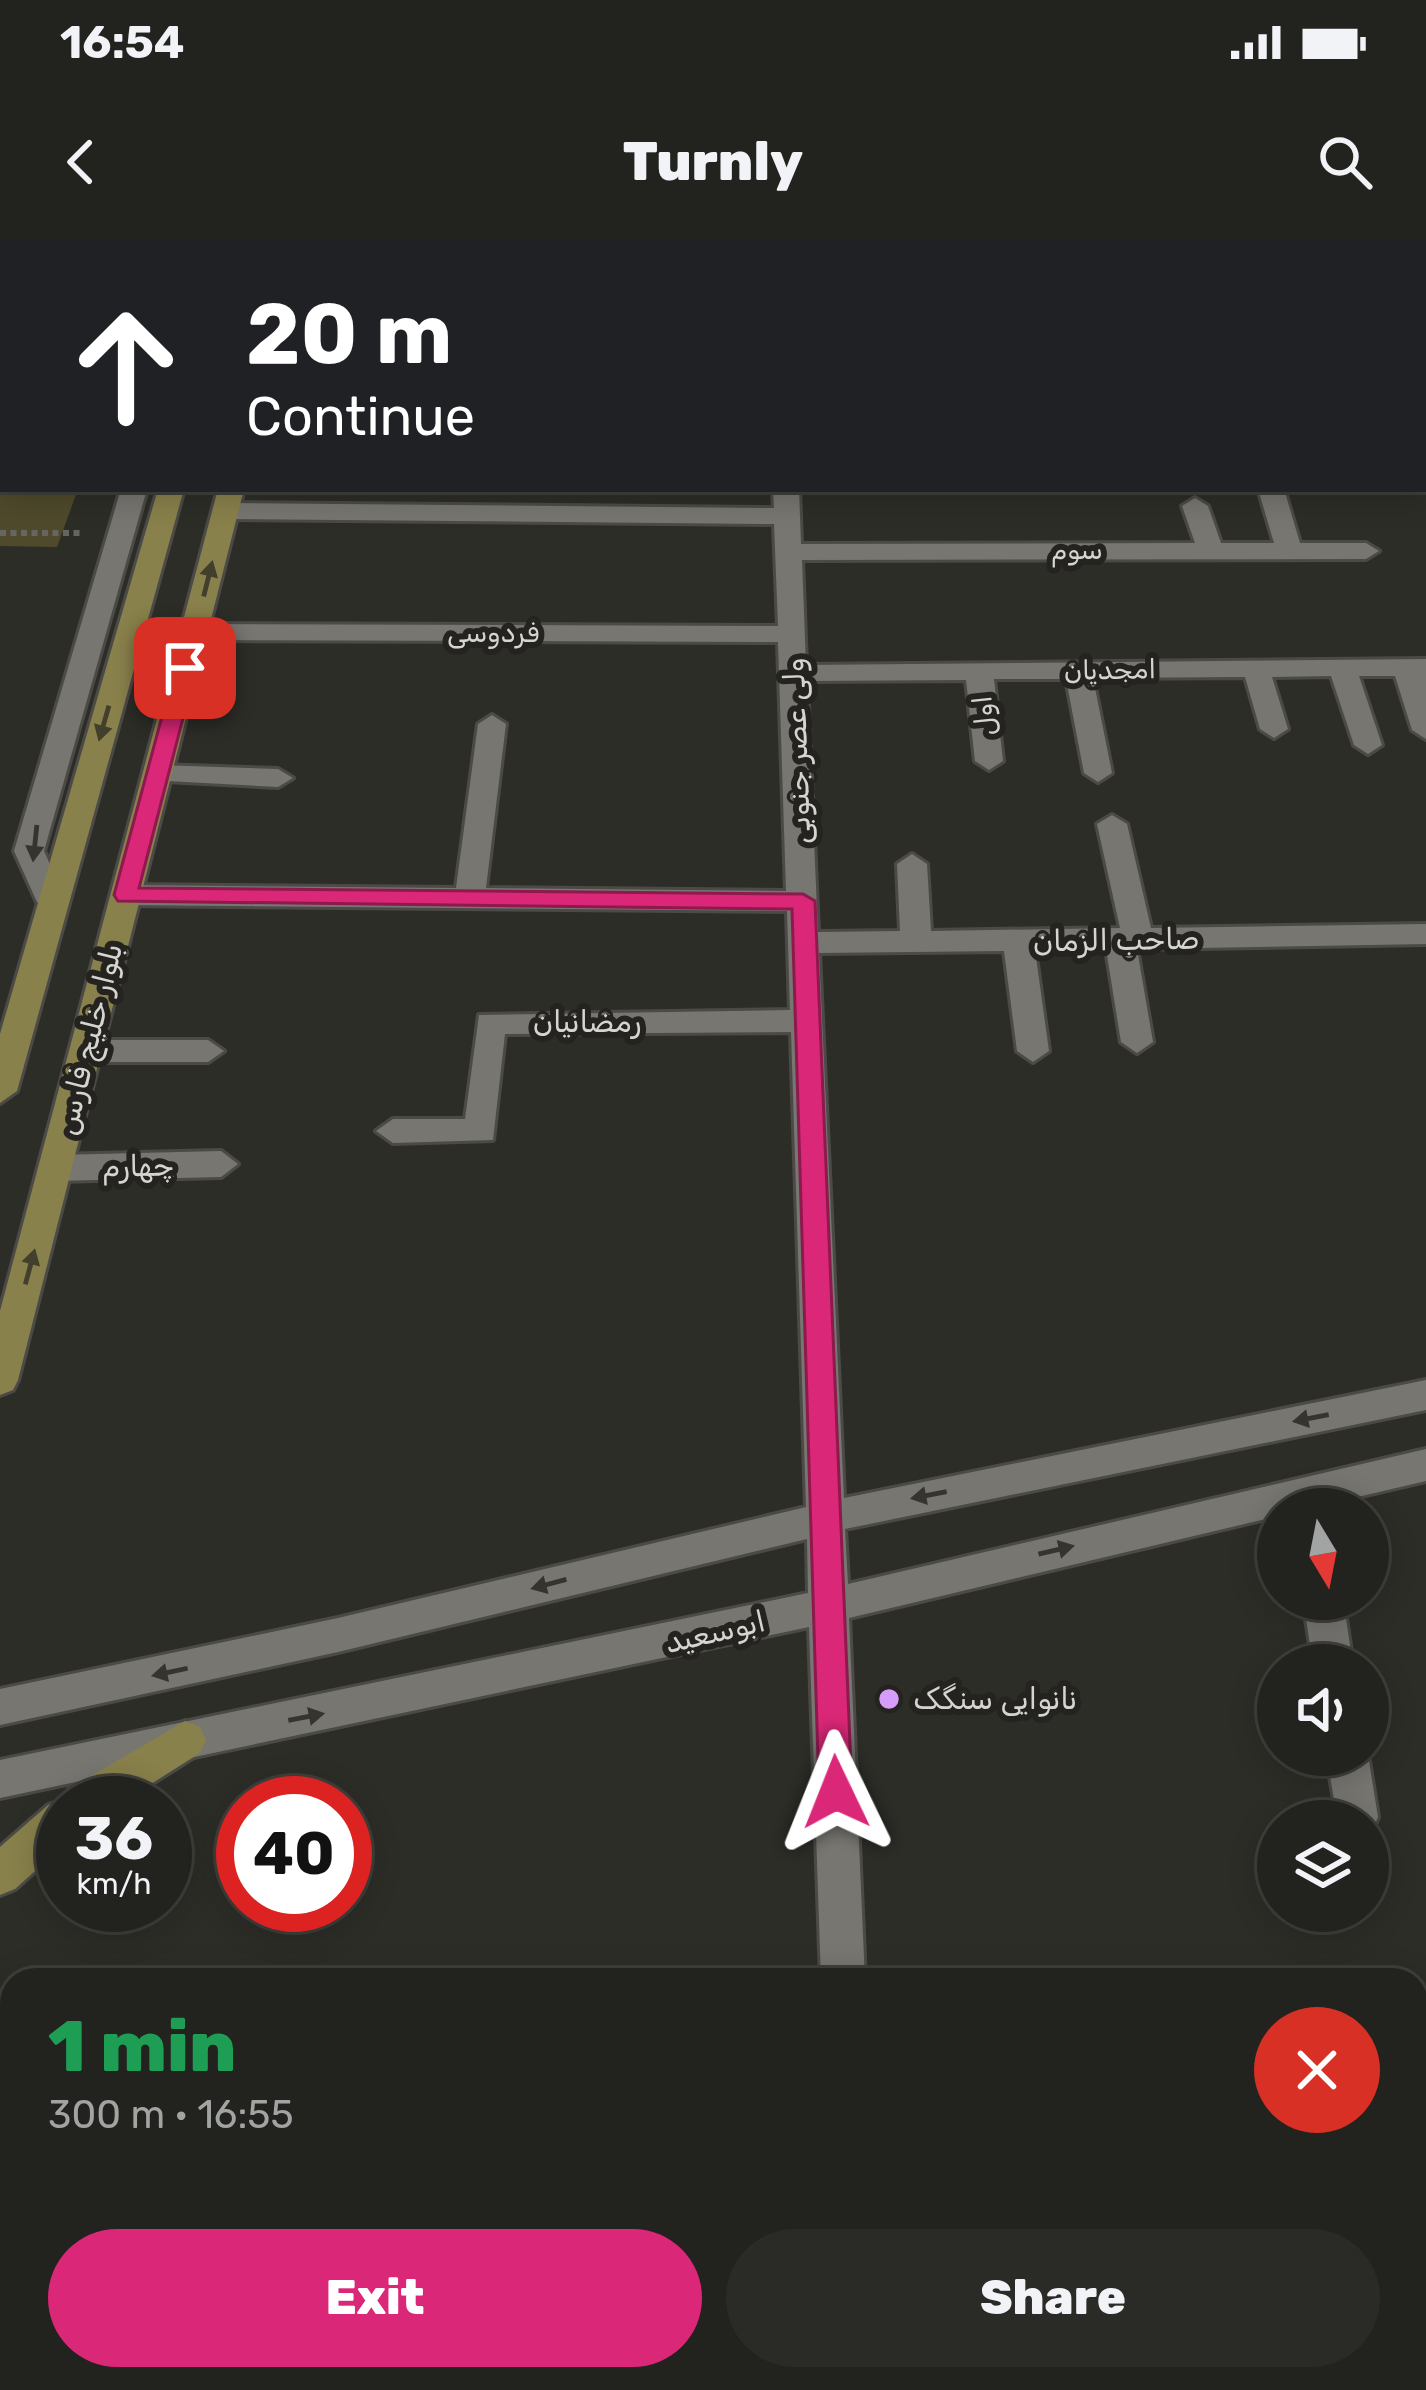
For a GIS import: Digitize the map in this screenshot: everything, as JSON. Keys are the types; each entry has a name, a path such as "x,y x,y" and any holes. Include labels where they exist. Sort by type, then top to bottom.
{"main road":[{"path":"0,1090 170,492"},
{"name":"بلوار خلیج فارس","path":"0,1380 229,500"},
{"path":"127,1776 185,1740"},
{"path":"0,1875 36,1843"}],"street":[{"path":"52,902 29,851 133,492"},
{"path":"1271,492 1288,550"},
{"path":"229,500 786,502"},
{"name":"ولی عصر جنوبی","path":"786,502 829,1517 828,1605 843,1968"},
{"path":"1196,506 1210,549"},
{"name":"سوم","path":"788,552 1366,551"},
{"name":"فردوسی","path":"194,632 792,634"},
{"path":"1342,667 1368,746"},
{"path":"1416,667 1426,730"},
{"name":"امجدیان","path":"793,673 1416,667"},
{"path":"1256,668 1274,729"},
{"path":"1078,670 1098,772"},
{"name":"اول","path":"979,671 989,761"},
{"path":"470,898 492,724"},
{"path":"158,774 278,778"},
{"path":"1112,824 1129,939 1137,1042"},
{"path":"912,864 916,942"},
{"path":"126,895 803,901"},
{"name":"صاحب الزمان","path":"805,943 1426,934"},
{"path":"1018,942 1033,1051"},
{"name":"رمضانیان","path":"393,1131 481,1131 490,1023 808,1021"},
{"path":"86,1051 208,1051"},
{"name":"چهارم","path":"56,1168 221,1164"},
{"path":"0,1707 361,1630 829,1517 1426,1395"},
{"name":"ابوسعید","path":"1348,1488 1426,1465"},
{"name":"ابوسعید","path":"0,1779 1257,1511"}],"shaded area":[{"path":"0,492 77,492 57,547 0,546"}],"place":[{"name":"نانوایی سنگک","path":"889,1699"}],"route":[{"path":"185,668 126,895 803,901 836,1792"}]}
